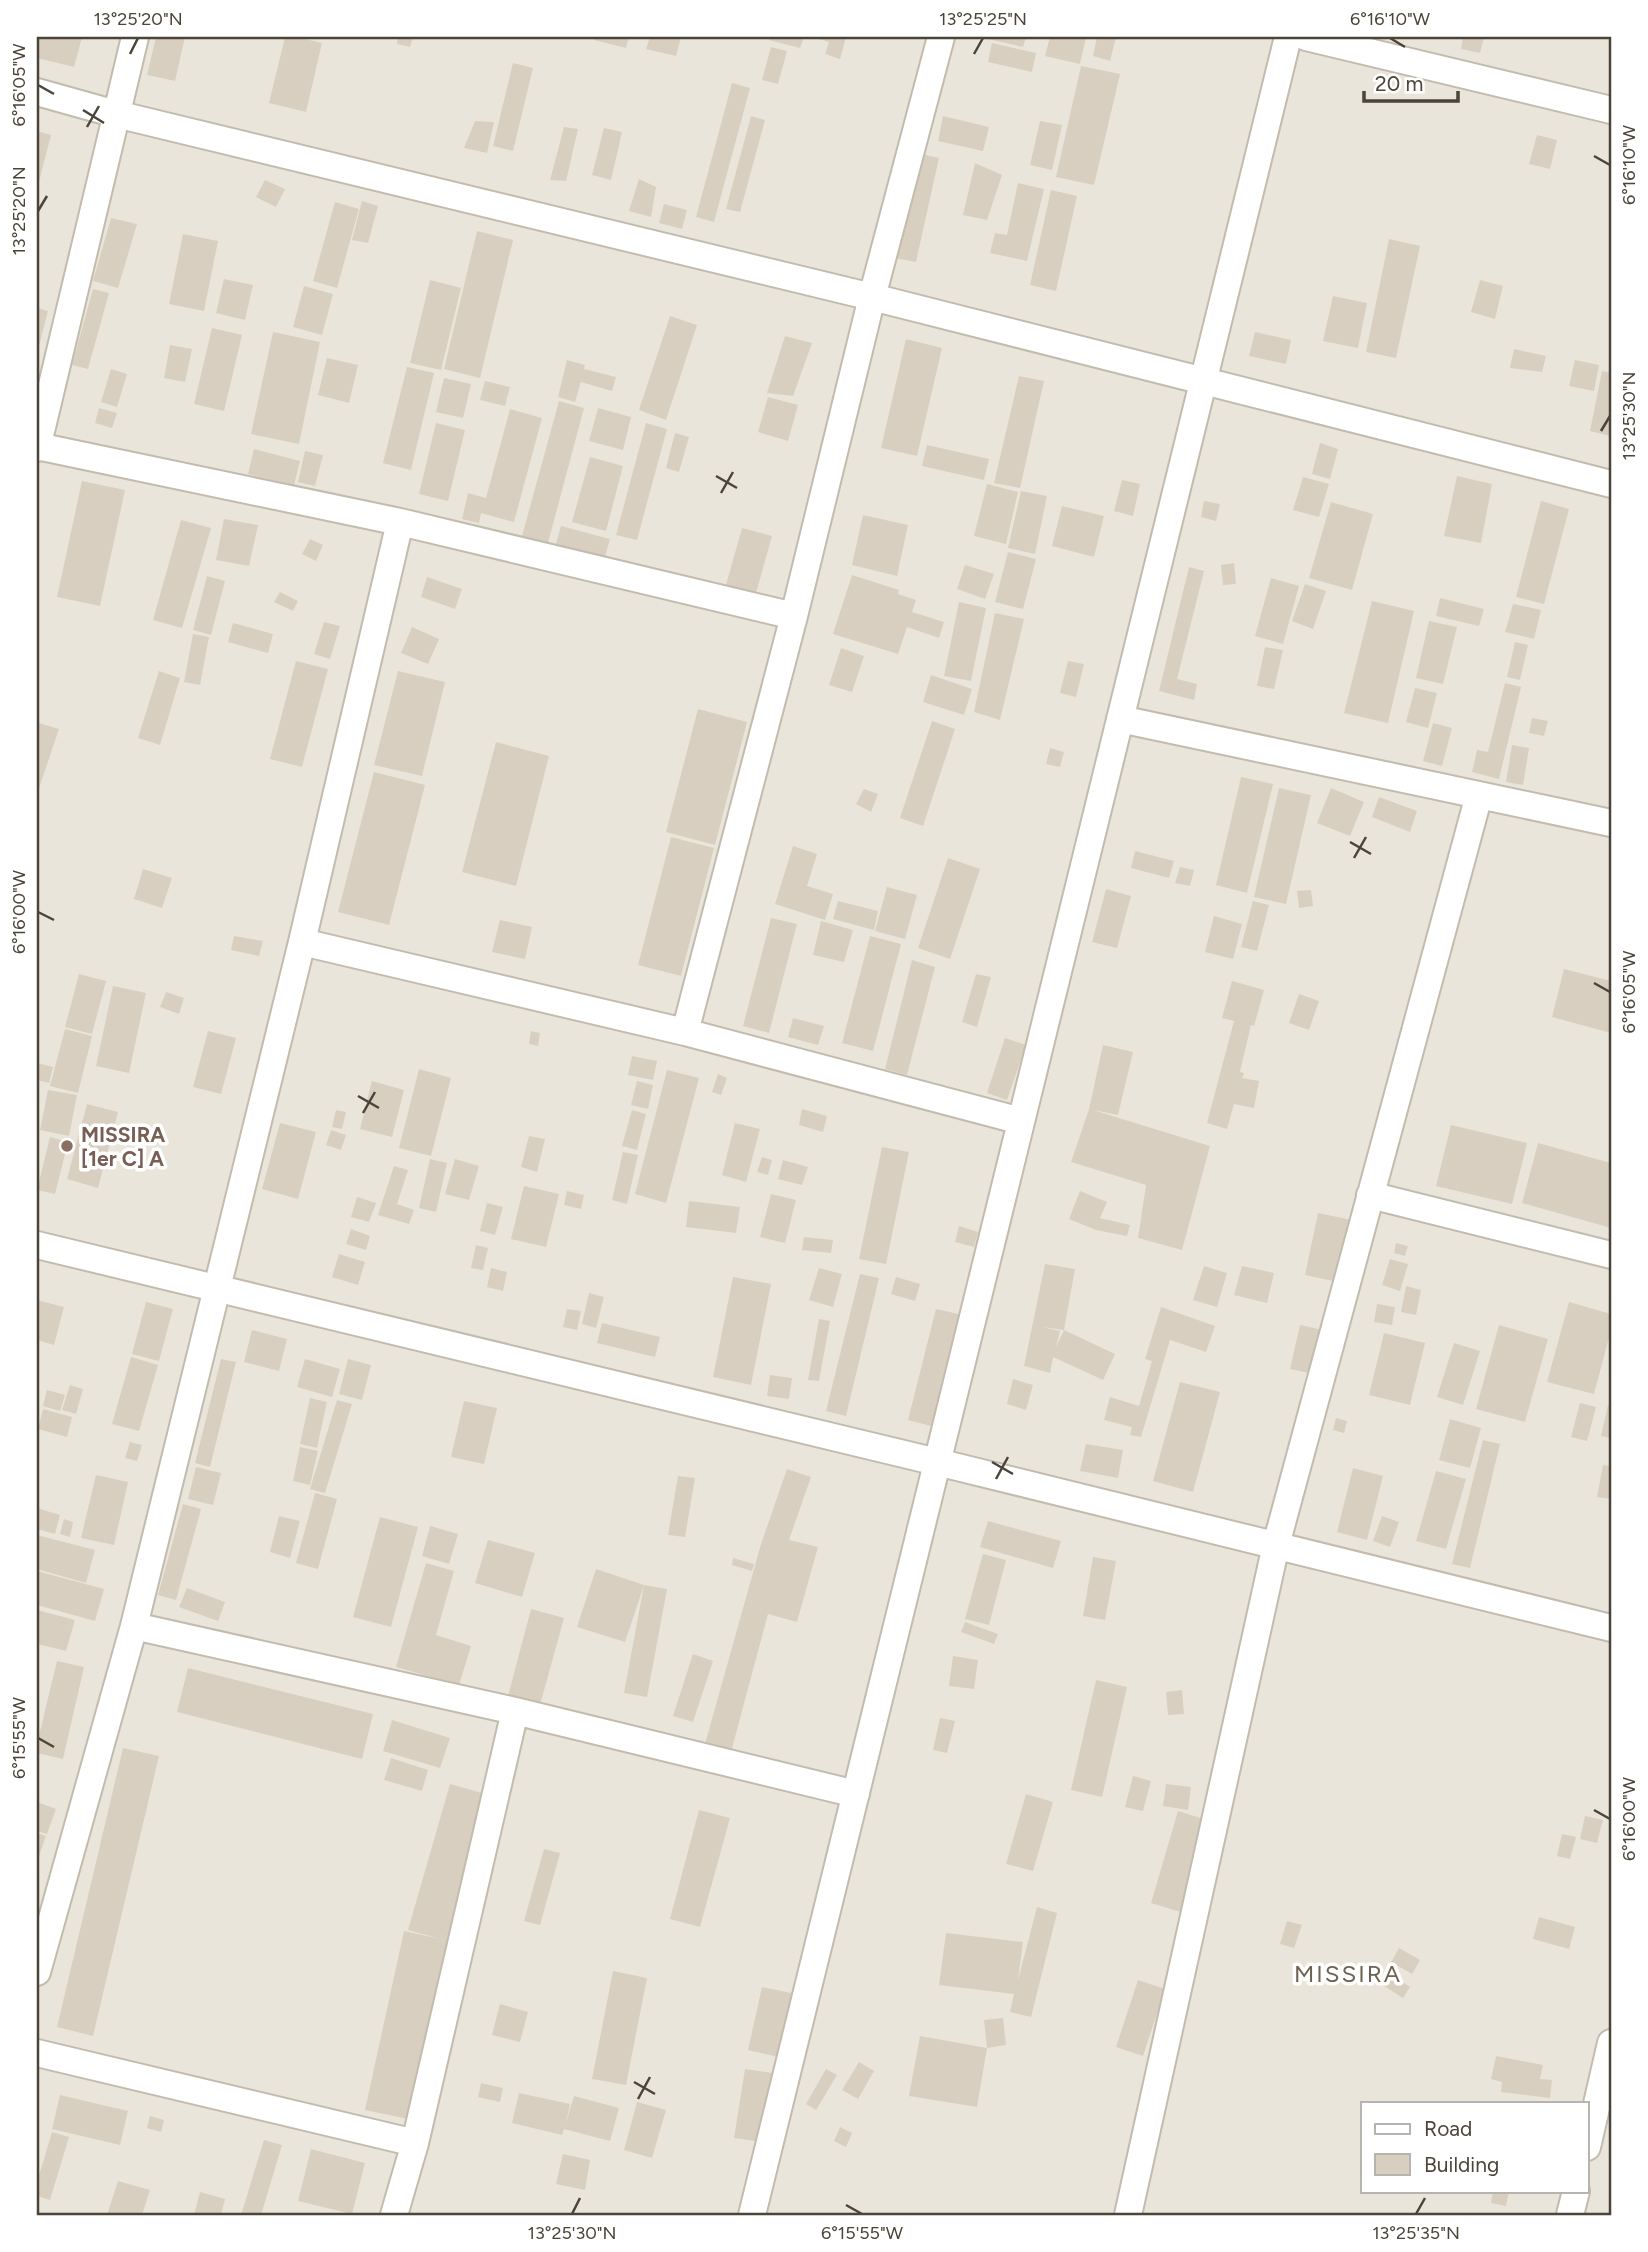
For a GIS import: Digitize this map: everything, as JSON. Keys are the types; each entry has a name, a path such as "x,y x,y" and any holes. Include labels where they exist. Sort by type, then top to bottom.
{"street":[{"path":"135,37 37,447 400,522 794,616"},
{"path":"685,1032 941,37"},
{"path":"752,2215 1288,37"},
{"path":"1306,37 1611,110"},
{"path":"37,92 116,114 872,297 1611,484"},
{"path":"37,1972 134,1626 302,942 400,522"},
{"path":"1120,719 1611,823"},
{"path":"1128,2215 1276,1545 1479,795"},
{"path":"302,942 685,1032 1021,1121"},
{"path":"1370,1195 1611,1255"},
{"path":"37,1245 1611,1628"},
{"path":"134,1626 515,1711 856,1794"},
{"path":"394,2215 415,2143 515,1711"},
{"path":"1588,2143 1611,2043"},
{"path":"37,2053 415,2143"},
{"path":"1570,2215 1576,2192"}],"shaded area":[{"path":"37,37 1611,37 1611,2215 37,2215"}],"building":[{"path":"37,37 82,37 74,67 37,58"},
{"path":"156,37 185,37 175,81 147,75"},
{"path":"285,37 322,43 306,112 269,103"},
{"path":"398,37 413,37 410,47 397,44"},
{"path":"595,37 629,37 626,48 594,40"},
{"path":"650,37 681,37 676,56 646,49"},
{"path":"769,37 804,37 800,48 769,40"},
{"path":"812,37 846,37 840,59 825,54 829,42"},
{"path":"988,37 1026,37 1023,47"},
{"path":"1050,37 1086,37 1080,64 1045,56"},
{"path":"1097,37 1116,37 1110,61 1093,56"},
{"path":"1463,37 1484,37 1480,53 1461,49"},
{"path":"992,43 1036,53 1032,72 988,62"},
{"path":"771,47 787,51 778,84 762,80"},
{"path":"513,63 533,68 513,151 493,146"},
{"path":"1081,66 1120,74 1094,185 1056,177"},
{"path":"732,83 750,88 714,222 696,217"},
{"path":"751,116 765,120 740,212 726,209"},
{"path":"943,116 989,127 983,151 938,141"},
{"path":"475,121 494,122 487,153 464,148"},
{"path":"1040,121 1062,125 1052,170 1030,165"},
{"path":"564,127 578,129 566,181 550,180"},
{"path":"604,128 622,132 611,180 592,175"},
{"path":"37,131 51,135 38,186 37,186"},
{"path":"1537,135 1557,140 1550,169 1529,164"},
{"path":"913,152 939,158 916,262 889,257"},
{"path":"975,163 1002,175 987,220 963,215"},
{"path":"639,179 656,187 651,217 629,211"},
{"path":"265,180 285,189 276,207 256,197"},
{"path":"1018,183 1044,189 1027,261 990,253 995,233 1007,235"},
{"path":"1051,190 1077,196 1056,291 1030,285"},
{"path":"362,201 378,206 368,243 352,240"},
{"path":"335,202 359,209 337,288 313,281"},
{"path":"664,204 687,210 682,229 659,223"},
{"path":"111,218 137,224 118,288 93,281"},
{"path":"477,231 513,240 480,378 444,369"},
{"path":"183,234 218,241 204,311 169,304"},
{"path":"1389,239 1420,246 1396,358 1366,352"},
{"path":"224,279 253,285 245,320 216,313"},
{"path":"430,280 461,288 441,370 410,363"},
{"path":"1480,280 1503,286 1495,319 1471,312"},
{"path":"304,286 333,294 322,335 293,327"},
{"path":"93,289 109,293 88,369 72,365"},
{"path":"1333,296 1367,303 1358,348 1323,341"},
{"path":"37,308 48,311 38,350 37,350"},
{"path":"670,316 697,325 666,420 639,410"},
{"path":"212,328 242,335 224,411 194,404"},
{"path":"273,332 320,342 299,444 251,434"},
{"path":"1255,332 1291,340 1286,364 1249,356"},
{"path":"785,336 812,343 793,396 767,393"},
{"path":"906,339 942,348 917,456 881,448"},
{"path":"170,345 192,349 185,382 164,378"},
{"path":"1514,349 1546,356 1542,372 1510,368"},
{"path":"327,358 358,365 349,403 318,395"},
{"path":"567,360 585,365 584,369 616,377 612,391 581,382 575,402 558,397"},
{"path":"1575,360 1599,365 1594,391 1569,386"},
{"path":"407,367 434,373 411,470 383,463"},
{"path":"111,369 127,374 117,407 101,402"},
{"path":"1602,371 1611,373 1611,436 1590,431"},
{"path":"1019,376 1044,381 1020,488 994,483"},
{"path":"444,378 471,384 463,418 436,412"},
{"path":"485,381 510,387 505,406 480,400"},
{"path":"768,397 798,405 788,441 758,432"},
{"path":"559,401 584,408 548,543 522,536"},
{"path":"99,408 117,413 112,428 95,423"},
{"path":"598,408 631,417 623,450 589,441"},
{"path":"510,409 542,418 514,522 481,513 479,523 462,519 468,493 486,498"},
{"path":"436,423 465,430 448,501 419,494"},
{"path":"646,423 667,429 637,540 616,535"},
{"path":"675,433 689,437 679,472 666,468"},
{"path":"1320,443 1338,449 1330,479 1312,474"},
{"path":"927,445 989,459 984,480 922,466"},
{"path":"254,449 300,461 294,485 248,474"},
{"path":"305,451 323,455 315,486 298,482"},
{"path":"590,457 623,466 606,531 572,522"},
{"path":"1457,476 1492,484 1481,543 1444,536"},
{"path":"1303,477 1329,484 1319,517 1293,510"},
{"path":"1122,480 1140,484 1133,516 1114,511"},
{"path":"82,481 125,490 100,606 57,597"},
{"path":"987,484 1018,492 1006,544 974,536"},
{"path":"1021,491 1047,496 1035,554 1008,548"},
{"path":"1204,501 1220,504 1216,521 1201,517"},
{"path":"1541,501 1569,509 1544,604 1516,597"},
{"path":"1331,502 1373,514 1352,590 1309,578"},
{"path":"1062,506 1104,516 1094,557 1052,546"},
{"path":"863,515 908,525 897,576 852,565"},
{"path":"224,519 258,525 249,566 216,560"},
{"path":"181,520 211,528 182,628 153,620"},
{"path":"561,526 610,539 604,560 555,547"},
{"path":"742,528 772,536 756,593 726,585"},
{"path":"310,539 323,545 316,561 302,554"},
{"path":"1008,552 1036,559 1023,609 995,602"},
{"path":"1234,563 1236,584 1223,585 1221,565"},
{"path":"965,565 994,574 985,599 957,589"},
{"path":"1189,567 1204,571 1177,679 1197,684 1194,700 1159,691"},
{"path":"852,575 899,590 898,594 916,600 912,612 944,622 939,638 907,627 898,654 833,634"},
{"path":"207,576 225,581 211,635 193,630"},
{"path":"427,577 462,589 455,609 421,597"},
{"path":"1271,578 1299,586 1283,644 1255,636"},
{"path":"1305,584 1326,591 1313,629 1292,621"},
{"path":"280,592 298,601 293,611 274,602"},
{"path":"1440,598 1484,609 1479,626 1436,616"},
{"path":"1372,601 1414,611 1388,723 1344,713"},
{"path":"959,602 986,608 971,681 944,676"},
{"path":"1513,604 1541,610 1534,639 1505,632"},
{"path":"995,613 1024,619 1000,720 974,712"},
{"path":"1429,621 1457,627 1443,684 1416,678"},
{"path":"324,622 340,626 330,659 314,654"},
{"path":"233,623 273,634 268,653 228,642"},
{"path":"412,627 439,639 428,664 401,653"},
{"path":"193,634 209,637 200,685 184,682"},
{"path":"1515,642 1528,645 1520,680 1507,677"},
{"path":"1265,647 1283,650 1274,689 1257,686"},
{"path":"841,648 864,656 852,692 829,685"},
{"path":"296,661 328,669 302,767 270,759"},
{"path":"1068,661 1084,664 1076,697 1060,693"},
{"path":"159,671 180,678 160,745 138,738"},
{"path":"398,671 445,682 422,776 374,765"},
{"path":"931,675 972,689 964,715 923,702"},
{"path":"1505,683 1521,687 1499,779 1472,772 1477,750 1488,752"},
{"path":"1415,688 1437,693 1428,728 1406,722"},
{"path":"698,709 747,722 715,845 666,832"},
{"path":"1532,718 1548,721 1544,736 1529,733"},
{"path":"932,721 955,729 923,826 900,818"},
{"path":"39,723 59,729 37,794 37,730"},
{"path":"1433,723 1452,728 1442,766 1423,761"},
{"path":"496,742 549,756 516,886 462,872"},
{"path":"1512,745 1529,748 1523,785 1506,782"},
{"path":"1050,748 1064,752 1060,767 1046,764"},
{"path":"374,772 425,785 389,925 338,912"},
{"path":"1241,777 1273,784 1247,893 1216,885"},
{"path":"1279,788 1311,795 1286,904 1254,897"},
{"path":"1331,788 1364,802 1350,836 1317,823"},
{"path":"864,789 878,794 871,812 856,804"},
{"path":"1379,797 1417,811 1410,832 1372,817"},
{"path":"671,837 714,848 681,976 638,965"},
{"path":"793,846 817,854 807,886 833,894 825,920 775,904"},
{"path":"1135,851 1174,861 1169,878 1131,868"},
{"path":"948,858 980,869 950,959 918,948"},
{"path":"1180,867 1194,870 1190,886 1175,883"},
{"path":"143,869 172,878 162,908 134,899"},
{"path":"887,887 917,895 905,939 875,931"},
{"path":"1106,889 1131,896 1117,948 1092,942"},
{"path":"1311,890 1313,906 1299,908 1297,891"},
{"path":"838,901 878,911 874,930 833,919"},
{"path":"1253,901 1269,905 1257,951 1241,947"},
{"path":"1214,916 1242,924 1233,959 1205,952"},
{"path":"771,918 797,924 769,1033 743,1026"},
{"path":"500,920 532,927 525,959 492,952"},
{"path":"821,921 853,930 844,962 813,955"},
{"path":"234,936 263,941 259,956 231,950"},
{"path":"870,936 901,944 873,1051 842,1043"},
{"path":"912,960 935,967 907,1075 885,1069"},
{"path":"1564,969 1611,981 1611,1033 1552,1017"},
{"path":"79,974 106,981 92,1034 65,1027"},
{"path":"976,974 991,977 977,1027 962,1022"},
{"path":"1232,981 1264,990 1254,1026 1251,1025 1240,1072 1244,1073 1242,1078 1259,1081 1254,1108 1234,1104 1227,1129 1207,1123 1234,1021 1222,1018"},
{"path":"113,986 146,993 129,1073 96,1066"},
{"path":"166,992 184,998 179,1014 160,1007"},
{"path":"1299,994 1319,1001 1309,1030 1289,1023"},
{"path":"793,1018 824,1026 818,1045 788,1037"},
{"path":"65,1029 92,1036 78,1093 50,1086"},
{"path":"208,1031 236,1038 221,1094 193,1087"},
{"path":"531,1031 540,1033 538,1046 529,1044"},
{"path":"1005,1038 1026,1045 1007,1100 987,1093"},
{"path":"1103,1045 1133,1052 1118,1115 1093,1110 1210,1146 1182,1250 1138,1238 1146,1185 1071,1162 1089,1109"},
{"path":"632,1056 657,1061 653,1080 628,1075"},
{"path":"37,1063 53,1067 49,1083 37,1080"},
{"path":"419,1069 451,1078 431,1156 399,1148"},
{"path":"667,1070 699,1078 666,1203 635,1194"},
{"path":"718,1074 727,1078 721,1095 712,1092"},
{"path":"372,1081 404,1090 392,1137 360,1129"},
{"path":"637,1081 653,1085 648,1109 631,1105"},
{"path":"48,1090 77,1095 69,1136 40,1130"},
{"path":"87,1104 118,1112 98,1188 67,1179"},
{"path":"802,1109 827,1116 823,1132 799,1125"},
{"path":"336,1110 346,1112 342,1129 332,1127"},
{"path":"632,1110 646,1114 637,1150 622,1146"},
{"path":"280,1123 316,1132 298,1199 262,1189"},
{"path":"735,1123 760,1129 746,1182 722,1175"},
{"path":"1451,1125 1527,1143 1512,1204 1436,1186"},
{"path":"331,1130 346,1135 341,1150 326,1145"},
{"path":"529,1136 545,1139 537,1172 521,1167"},
{"path":"50,1137 68,1142 55,1194 37,1190"},
{"path":"1538,1143 1611,1163 1611,1228 1522,1203"},
{"path":"882,1147 909,1152 886,1264 859,1259"},
{"path":"623,1152 638,1155 627,1204 612,1200"},
{"path":"762,1157 772,1160 768,1175 757,1172"},
{"path":"430,1159 447,1163 436,1212 419,1208"},
{"path":"455,1159 479,1166 469,1200 445,1194"},
{"path":"783,1160 808,1167 802,1185 778,1179"},
{"path":"394,1166 408,1170 397,1204 414,1210 409,1224 378,1215"},
{"path":"524,1186 559,1194 546,1247 511,1239"},
{"path":"567,1191 584,1195 581,1209 564,1205"},
{"path":"1080,1191 1107,1202 1100,1218 1130,1225 1127,1236 1096,1230 1069,1219"},
{"path":"771,1194 796,1200 785,1243 760,1237"},
{"path":"357,1197 376,1203 369,1222 351,1217"},
{"path":"689,1201 740,1207 736,1233 686,1227"},
{"path":"487,1203 503,1207 495,1235 480,1231"},
{"path":"1318,1213 1352,1220 1338,1282 1305,1275"},
{"path":"959,1226 978,1232 974,1247 955,1242"},
{"path":"351,1229 370,1236 366,1250 346,1244"},
{"path":"804,1237 833,1240 831,1253 802,1250"},
{"path":"1396,1243 1408,1246 1405,1256 1394,1253"},
{"path":"476,1245 488,1248 483,1270 471,1268"},
{"path":"339,1254 365,1262 358,1285 332,1277"},
{"path":"1390,1259 1408,1264 1400,1291 1382,1285"},
{"path":"1045,1264 1075,1269 1064,1330 1115,1354 1103,1380 1053,1357 1050,1373 1024,1366","holes":["1042,1327 1064,1330 1056,1347 1060,1331"]},
{"path":"1204,1266 1227,1273 1217,1307 1193,1300"},
{"path":"1242,1266 1274,1273 1267,1303 1234,1295"},
{"path":"491,1268 507,1272 503,1291 487,1287"},
{"path":"819,1268 842,1274 833,1307 809,1300"},
{"path":"860,1274 879,1278 846,1416 826,1411"},
{"path":"733,1277 771,1284 751,1385 713,1377"},
{"path":"896,1277 920,1284 915,1301 891,1294"},
{"path":"1406,1286 1421,1290 1416,1315 1401,1312"},
{"path":"589,1293 604,1297 596,1328 582,1324"},
{"path":"37,1300 64,1307 54,1345 37,1340"},
{"path":"146,1302 173,1309 159,1361 132,1354"},
{"path":"1569,1302 1611,1314 1611,1330 1594,1394 1547,1382"},
{"path":"1377,1304 1395,1307 1392,1325 1374,1322"},
{"path":"1161,1307 1215,1326 1206,1352 1170,1340 1141,1437 1130,1435 1132,1427 1104,1420 1110,1397 1139,1406 1152,1361 1145,1359"},
{"path":"567,1309 581,1311 577,1330 563,1327"},
{"path":"936,1309 963,1315 935,1427 908,1420"},
{"path":"819,1319 830,1321 819,1381 808,1380"},
{"path":"602,1323 660,1337 655,1357 597,1343"},
{"path":"1300,1325 1323,1330 1314,1374 1290,1369"},
{"path":"1499,1325 1548,1339 1525,1422 1476,1409"},
{"path":"252,1330 287,1339 279,1371 244,1362"},
{"path":"1384,1333 1425,1343 1410,1405 1369,1395"},
{"path":"1454,1343 1480,1351 1463,1405 1437,1397"},
{"path":"131,1357 158,1365 139,1431 112,1424"},
{"path":"221,1359 236,1362 210,1467 195,1463"},
{"path":"305,1359 340,1369 332,1397 297,1387"},
{"path":"348,1359 371,1365 362,1400 339,1394"},
{"path":"770,1375 792,1378 789,1399 767,1396"},
{"path":"1013,1379 1033,1385 1026,1410 1007,1404"},
{"path":"1180,1382 1220,1392 1193,1492 1153,1481"},
{"path":"70,1385 83,1389 76,1414 62,1410"},
{"path":"47,1390 65,1395 60,1411 43,1406"},
{"path":"310,1398 327,1402 317,1448 300,1444"},
{"path":"337,1400 352,1404 325,1493 310,1489"},
{"path":"464,1401 497,1408 484,1464 451,1457"},
{"path":"1580,1403 1596,1407 1587,1441 1571,1437"},
{"path":"1608,1405 1611,1406 1611,1438 1601,1436"},
{"path":"43,1409 72,1417 67,1437 38,1429"},
{"path":"1336,1418 1347,1421 1344,1433 1333,1430"},
{"path":"1450,1419 1481,1428 1470,1468 1439,1460"},
{"path":"1483,1440 1500,1444 1470,1568 1452,1564"},
{"path":"130,1442 142,1445 137,1461 125,1458"},
{"path":"1086,1444 1123,1450 1118,1478 1080,1471"},
{"path":"300,1447 318,1451 310,1485 293,1481"},
{"path":"1603,1465 1611,1466 1611,1499 1597,1497"},
{"path":"196,1467 221,1473 213,1505 188,1499"},
{"path":"1353,1468 1383,1476 1367,1540 1337,1532"},
{"path":"787,1469 811,1477 789,1540 818,1547 797,1622 768,1614 731,1752 705,1744 761,1544"},
{"path":"1436,1471 1466,1479 1446,1549 1416,1541"},
{"path":"96,1475 128,1482 114,1545 81,1538"},
{"path":"678,1476 695,1478 685,1537 668,1535"},
{"path":"315,1493 337,1499 318,1569 296,1563"},
{"path":"183,1504 201,1509 176,1600 158,1595"},
{"path":"37,1508 60,1515 55,1534 37,1529"},
{"path":"279,1516 300,1521 290,1558 270,1552"},
{"path":"1382,1516 1399,1522 1390,1547 1373,1541"},
{"path":"380,1517 418,1527 391,1627 353,1617"},
{"path":"64,1519 73,1522 70,1537 60,1534"},
{"path":"988,1521 1061,1541 1053,1568 980,1547"},
{"path":"430,1526 458,1534 449,1564 422,1556"},
{"path":"37,1535 95,1550 86,1583 37,1569"},
{"path":"488,1540 535,1553 522,1597 475,1583"},
{"path":"983,1554 1006,1560 989,1625 965,1619"},
{"path":"1093,1557 1116,1561 1105,1620 1083,1616"},
{"path":"733,1558 754,1564 752,1571 732,1565"},
{"path":"426,1563 454,1571 436,1635 471,1646 459,1685 396,1667"},
{"path":"596,1569 644,1585 625,1642 577,1627"},
{"path":"37,1571 104,1589 95,1621 37,1605"},
{"path":"644,1585 667,1589 647,1697 624,1693"},
{"path":"187,1588 225,1602 218,1621 179,1607"},
{"path":"531,1609 564,1618 540,1705 508,1696"},
{"path":"37,1610 75,1620 66,1651 37,1644"},
{"path":"965,1622 998,1634 994,1644 961,1632"},
{"path":"693,1654 713,1661 693,1722 673,1716"},
{"path":"953,1656 978,1660 974,1689 949,1686"},
{"path":"57,1661 84,1667 63,1759 37,1753"},
{"path":"188,1668 373,1714 362,1759 177,1712"},
{"path":"1096,1680 1127,1687 1102,1797 1071,1790"},
{"path":"1182,1690 1184,1714 1168,1715 1166,1692"},
{"path":"940,1718 955,1721 947,1753 933,1750"},
{"path":"392,1720 450,1738 440,1768 383,1751"},
{"path":"123,1748 159,1756 93,2036 57,2027"},
{"path":"391,1758 428,1770 422,1791 384,1780"},
{"path":"1133,1776 1151,1781 1143,1811 1125,1807"},
{"path":"450,1784 493,1796 413,2120 365,2110 404,1931 441,1939 408,1930"},
{"path":"1166,1784 1191,1787 1188,1810 1163,1806"},
{"path":"1026,1794 1053,1802 1033,1871 1006,1864"},
{"path":"37,1802 56,1809 47,1834 37,1831"},
{"path":"699,1810 730,1818 700,1927 670,1919"},
{"path":"1178,1811 1210,1821 1184,1913 1151,1903"},
{"path":"1585,1816 1603,1820 1597,1843 1580,1839"},
{"path":"37,1833 46,1836 37,1862"},
{"path":"1562,1834 1576,1837 1570,1859 1557,1856"},
{"path":"544,1849 560,1853 540,1925 524,1921"},
{"path":"1037,1907 1057,1913 1031,2017 1010,2012 1014,1994 939,1985 946,1933 1023,1942 1018,1980"},
{"path":"1539,1917 1575,1927 1569,1949 1533,1939"},
{"path":"1287,1921 1302,1925 1294,1948 1280,1944"},
{"path":"1399,1948 1420,1960 1412,1974 1391,1962"},
{"path":"613,1971 647,1978 626,2085 592,2079"},
{"path":"1388,1972 1410,1987 1403,1998 1381,1984"},
{"path":"1138,1980 1165,1989 1143,2056 1116,2047"},
{"path":"762,1987 796,1994 782,2058 748,2050"},
{"path":"500,2004 528,2012 520,2042 492,2035"},
{"path":"1003,2018 1006,2045 987,2048 984,2020"},
{"path":"920,2036 987,2048 977,2107 909,2096"},
{"path":"1496,2056 1543,2065 1540,2079 1552,2080 1550,2098 1501,2092 1502,2082 1491,2079"},
{"path":"859,2062 874,2071 858,2099 842,2090"},
{"path":"745,2069 773,2073 762,2142 734,2138"},
{"path":"826,2069 837,2075 816,2110 806,2104"},
{"path":"481,2083 503,2088 500,2102 478,2097"},
{"path":"519,2093 570,2104 566,2123 574,2096 619,2108 610,2141 564,2129 562,2135 512,2123"},
{"path":"60,2095 128,2111 120,2145 52,2129"},
{"path":"637,2102 666,2110 652,2158 624,2150"},
{"path":"150,2116 164,2120 161,2132 147,2128"},
{"path":"840,2127 852,2133 846,2147 834,2141"},
{"path":"52,2132 69,2137 50,2200 37,2196 37,2182"},
{"path":"264,2140 282,2145 261,2215 241,2215"},
{"path":"311,2149 365,2163 352,2214 298,2201"},
{"path":"563,2154 590,2160 585,2190 556,2184"},
{"path":"118,2181 150,2190 142,2215 107,2215"},
{"path":"200,2192 225,2199 221,2215 194,2215"},
{"path":"1493,2192 1509,2192 1506,2206 1491,2203"}],"place":[{"name":"MISSIRA [1er C] A","path":"67,1146"}],"district":[{"name":"MISSIRA","path":"1348,1973"}]}
